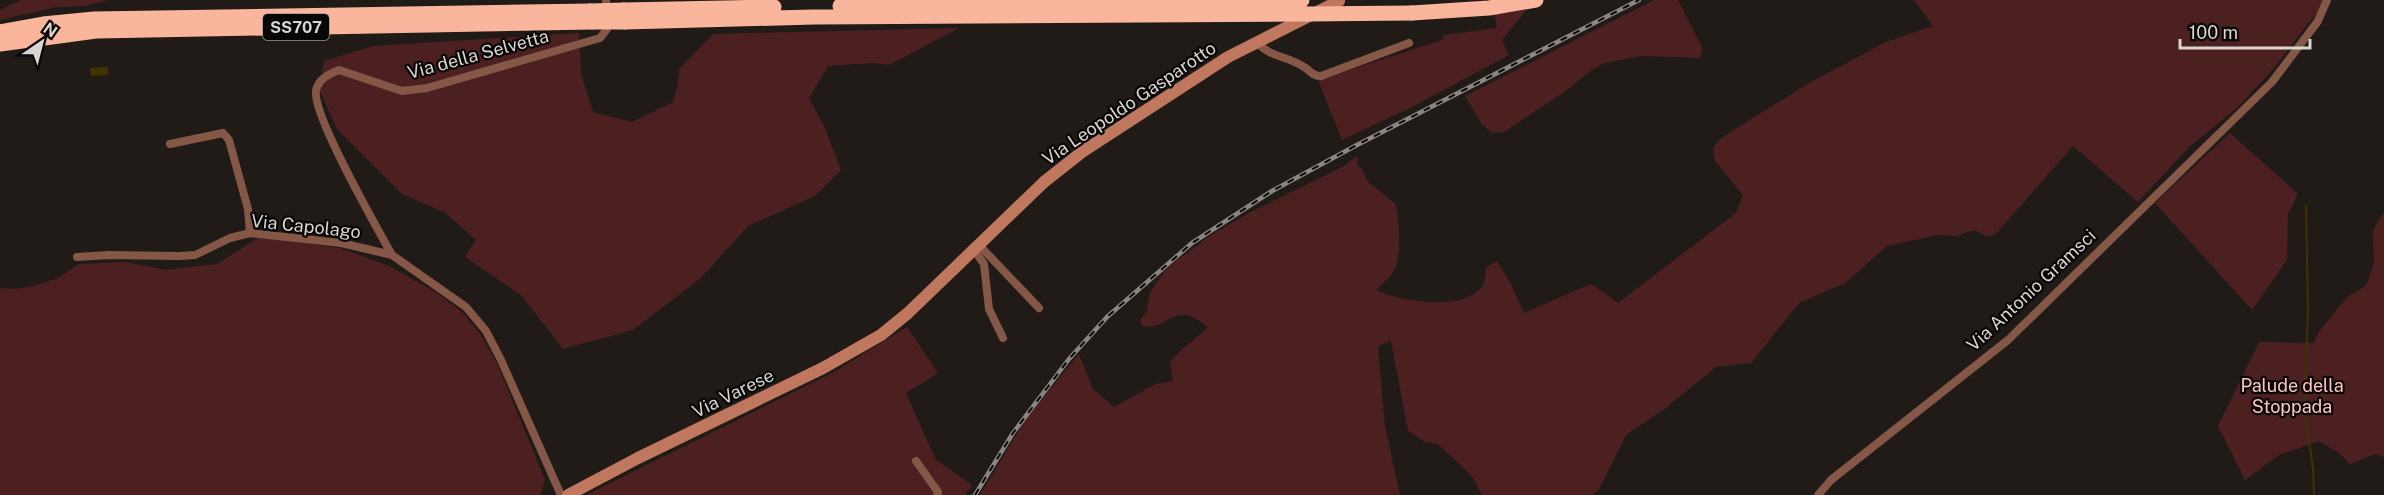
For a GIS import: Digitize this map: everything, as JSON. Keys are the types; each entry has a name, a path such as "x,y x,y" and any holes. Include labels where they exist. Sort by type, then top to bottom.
{"highway":[{"name":"SS707","path":"0,44 96,31 625,16 814,17 1226,7 1412,13 1459,11 1536,0"},
{"name":"SS707","path":"1226,7 1260,1 1305,10"},
{"name":"SS707","path":"0,32 44,24 105,19 591,17"}],"main road":[{"name":"Via Leopoldo Gasparotto","path":"908,313 1044,182 1082,152 1178,88 1257,42 1305,10 1337,0"},
{"name":"Via Varese","path":"568,495 638,458 824,368 881,335 908,313"}],"street":[{"name":"Via della Selvetta","path":"327,75 339,70 402,91 427,88 600,38 608,30 606,0"},
{"name":"Via Antonio Gramsci","path":"1818,495 1831,480 2008,340 2272,82 2318,21 2328,0"},
{"path":"1257,42 1263,50 1293,60 1314,76 1321,76 1409,43"},
{"name":"Via Capolago","path":"327,75 321,80 316,91 318,108 329,136 392,255"},
{"path":"170,144 223,133 229,140 248,209 250,233"},
{"name":"Via Capolago","path":"77,257 195,255 230,238 250,233 341,243 392,255 466,308 486,331 561,495"},
{"path":"976,248 1039,308"},
{"path":"976,248 984,264 989,309 1003,338"},
{"path":"916,461 938,492 937,495"}],"green space":[{"path":"21,0 108,0 85,6 56,7 0,20 0,10"},
{"path":"1654,0 1678,0 1701,45 1702,53 1699,58 1641,56 1605,63 1593,69 1563,93 1504,132 1492,133 1482,124 1465,96"},
{"path":"1914,0 2325,0 2324,7 2309,22 2275,67 2238,107 2189,147 2138,202 2073,146 1995,235 1986,236 1974,230 1956,236 1938,235 1887,246 1845,283 1799,303 1751,363 1716,367 1667,407 1626,435 1598,491 1593,495 1482,495 1472,476 1438,444 1425,442 1408,431 1391,341 1378,346 1385,427 1400,495 980,495 1025,420 1079,354 1093,389 1114,407 1156,384 1173,381 1170,363 1208,327 1187,315 1175,316 1159,325 1147,327 1141,325 1141,319 1147,311 1150,292 1165,271 1211,235 1247,214 1342,167 1357,156 1358,166 1363,170 1367,181 1396,204 1398,258 1391,275 1376,290 1416,301 1448,302 1462,299 1474,294 1483,285 1486,267 1497,261 1511,284 1524,313 1591,284 1618,303 1736,213 1743,195 1715,161 1713,148 1721,138 1811,82 1886,42 1933,26"},
{"path":"1527,9 1502,40 1509,55 1410,108 1342,140 1318,80 1442,40 1445,35 1497,28 1494,14"},
{"path":"959,28 889,65 872,63 828,66 809,98 825,128 841,170 815,196 748,226 701,278 633,330 563,349 521,295 465,257 476,240 444,212 402,194 337,129 320,91 324,61 373,46 579,33 581,73 593,112 632,122 673,102 679,69 713,34"},
{"path":"2230,133 2298,194 2288,214 2287,260 2252,310 2155,203"},
{"name":"Palude della Stoppada","path":"2384,212 2384,457 2375,454 2350,464 2339,453 2319,441 2279,455 2245,480 2218,426 2259,342 2314,343 2318,333 2347,297 2364,287 2368,281 2374,262 2373,230"},
{"path":"259,237 340,248 389,266 437,293 462,312 481,335 497,363 545,480 540,495 0,495 0,288 15,289 34,286 58,278 79,264 125,262 166,270 217,264"},
{"path":"907,327 938,373 906,393 936,460 972,485 965,495 586,495 834,372"}],"shaded area":[{"path":"108,67 108,75 91,76 90,68"}],"waterway":[{"path":"2306,206 2308,312 2304,407 2313,468 2314,495"}],"railway":[{"path":"975,495 1013,433 1069,359 1107,317 1192,243 1272,191 1639,0"}]}
